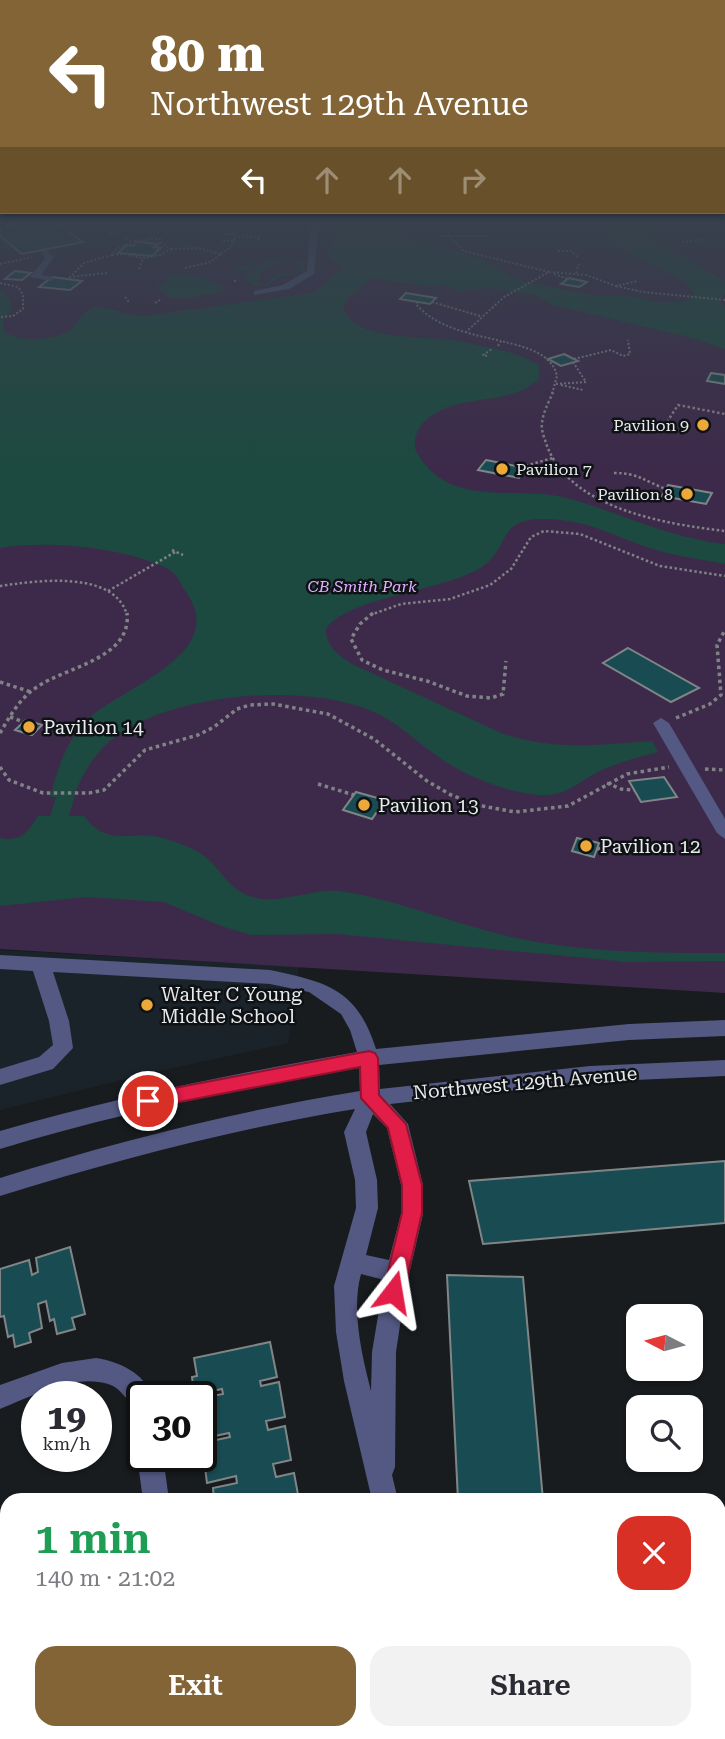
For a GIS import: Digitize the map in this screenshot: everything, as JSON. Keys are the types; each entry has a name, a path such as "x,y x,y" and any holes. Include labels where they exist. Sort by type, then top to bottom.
{"street":[{"path":"661,723 725,833"},
{"path":"0,962 270,977 314,986 348,1009 360,1029 369,1058 370,1098 355,1132 366,1180 366,1208 346,1286 348,1332 356,1381 383,1490"},
{"path":"0,975 41,965"},
{"path":"0,1077 46,1063 63,1048 59,1021 41,965"},
{"name":"Northwest 129th Avenue","path":"0,1140 99,1111 270,1075 369,1058 629,1032 725,1028"},
{"name":"Northwest 129th Avenue","path":"0,1187 116,1151 279,1112 370,1098 590,1074 725,1068"},
{"path":"370,1098 397,1124 412,1185 412,1213 384,1352 383,1490"},
{"path":"351,1262 398,1272"},
{"path":"0,1397 42,1381 92,1368 123,1377 126,1381"},
{"path":"152,1472 155,1493"}],"path":[{"path":"0,317 13,316 23,309 23,304"},
{"path":"416,304 421,314 546,358 556,369 558,380 544,411 541,427 546,451 567,475 597,498 626,511 669,523 725,531"},
{"path":"439,304 480,316"},
{"path":"466,332 480,316 496,304"},
{"path":"556,384 586,382 573,361 611,350 623,356 630,354 628,340"},
{"path":"498,346 501,341"},
{"path":"483,355 492,349"},
{"path":"556,384 583,390"},
{"path":"667,422 678,405 725,414"},
{"path":"521,467 553,458"},
{"path":"614,473 636,474 647,482 666,489"},
{"path":"506,661 503,694 491,698 467,696 428,681 383,670 362,660 351,639 363,618 379,610 421,601 461,597 501,579 511,569 523,544 538,532 571,532 652,564 725,576"},
{"path":"172,550 183,555"},
{"path":"108,592 177,551"},
{"path":"0,586 40,580 71,581 108,592 127,608 128,622 122,640 106,654 36,687 0,733"},
{"path":"661,723 710,704 721,695 723,678 716,646 725,630"},
{"path":"0,682 31,692"},
{"path":"0,767 9,780 43,793 89,793 104,790 145,750 214,727 237,709 273,704 328,714 374,739 427,781 452,795 477,805 515,812 568,806 627,774 685,765"},
{"path":"10,717 24,722"},
{"path":"607,783 621,789 634,790"},
{"path":"318,784 354,795"},
{"path":"597,849 673,843"}],"shaded area":[{"path":"0,304 10,304 11,310 4,319 3,330 16,337 34,339 67,332 87,311 96,307 144,316 231,304 344,304 343,307 349,318 359,326 374,331 484,346 522,357 539,366 539,379 526,388 511,394 449,407 422,424 415,438 415,446 431,471 448,483 466,489 548,494 567,498 665,531 725,544 725,564 656,550 574,522 529,520 511,528 497,551 482,567 445,582 354,609 337,618 326,629 328,641 338,654 352,664 501,733 521,739 558,744 594,745 652,741 658,752 609,767 569,789 552,795 530,794 491,784 467,774 372,711 345,702 315,697 247,696 180,707 150,717 125,730 108,743 94,758 74,796 50,797 63,757 79,729 101,709 144,683 183,652 194,635 196,615 174,574 167,568 145,559 104,550 61,545 0,548"},
{"path":"722,304 725,307 725,349 692,338 554,305"},
{"path":"38,816 84,816 93,826 113,835 155,836 183,845 203,855 233,886 252,897 275,899 322,892 346,892 527,940 611,950 725,953 725,961 628,962 337,934 251,935 221,926 164,902 86,897 0,906 0,838 13,839 23,835"},
{"name":"Walter C Young Middle School","path":"0,950 299,967 288,1043 0,1110"}],"green space":[{"name":"CB Smith Park","path":"0,304 725,304 725,993 0,949"}],"building":[{"path":"564,354 578,361 561,366 548,359"},
{"path":"711,373 725,375 725,384 707,381"},
{"name":"Pavilion 7","path":"486,460 526,468 519,478 478,470"},
{"name":"Pavilion 8","path":"668,485 712,493 706,504 662,496"},
{"path":"628,648 699,688 671,702 603,663"},
{"name":"Pavilion 14","path":"26,720 42,725 32,735 15,730"},
{"path":"664,777 677,797 641,802 629,781"},
{"name":"Pavilion 13","path":"356,792 385,800 372,819 343,810"},
{"name":"Pavilion 12","path":"577,838 599,843 594,857 572,851"},
{"path":"725,1161 725,1223 483,1244 469,1181"},
{"path":"70,1247 85,1314 72,1318 75,1329 57,1334 54,1319 50,1321 46,1301 38,1304 42,1328 29,1333 31,1342 15,1347 13,1335 8,1337 4,1316 0,1317 0,1269 29,1260 32,1275 38,1272 36,1258"},
{"path":"447,1275 523,1277 542,1493 458,1493"},
{"path":"270,1342 277,1377 260,1381 261,1386 279,1382 285,1417 266,1421 268,1430 285,1426 291,1460 273,1464 276,1477 294,1473 298,1493 213,1493 213,1488 237,1483 236,1476 207,1483 206,1472 217,1472 217,1440 230,1437 229,1433 217,1436 217,1395 223,1394 222,1389 217,1390 217,1381 192,1381 192,1377 197,1376 194,1358"}],"waterway":[{"path":"60,816 65,796"}],"place":[{"name":"Pavilion 9","path":"703,425"},
{"name":"Pavilion 7","path":"502,469"},
{"name":"Pavilion 8","path":"687,494"},
{"name":"Pavilion 14","path":"29,727"},
{"name":"Pavilion 13","path":"364,805"},
{"name":"Pavilion 12","path":"586,846"},
{"name":"Walter C Young Middle School","path":"147,1005"}],"route":[{"path":"148,1101 270,1075 369,1058 370,1098 397,1124 412,1185 412,1213 393,1292"}]}
